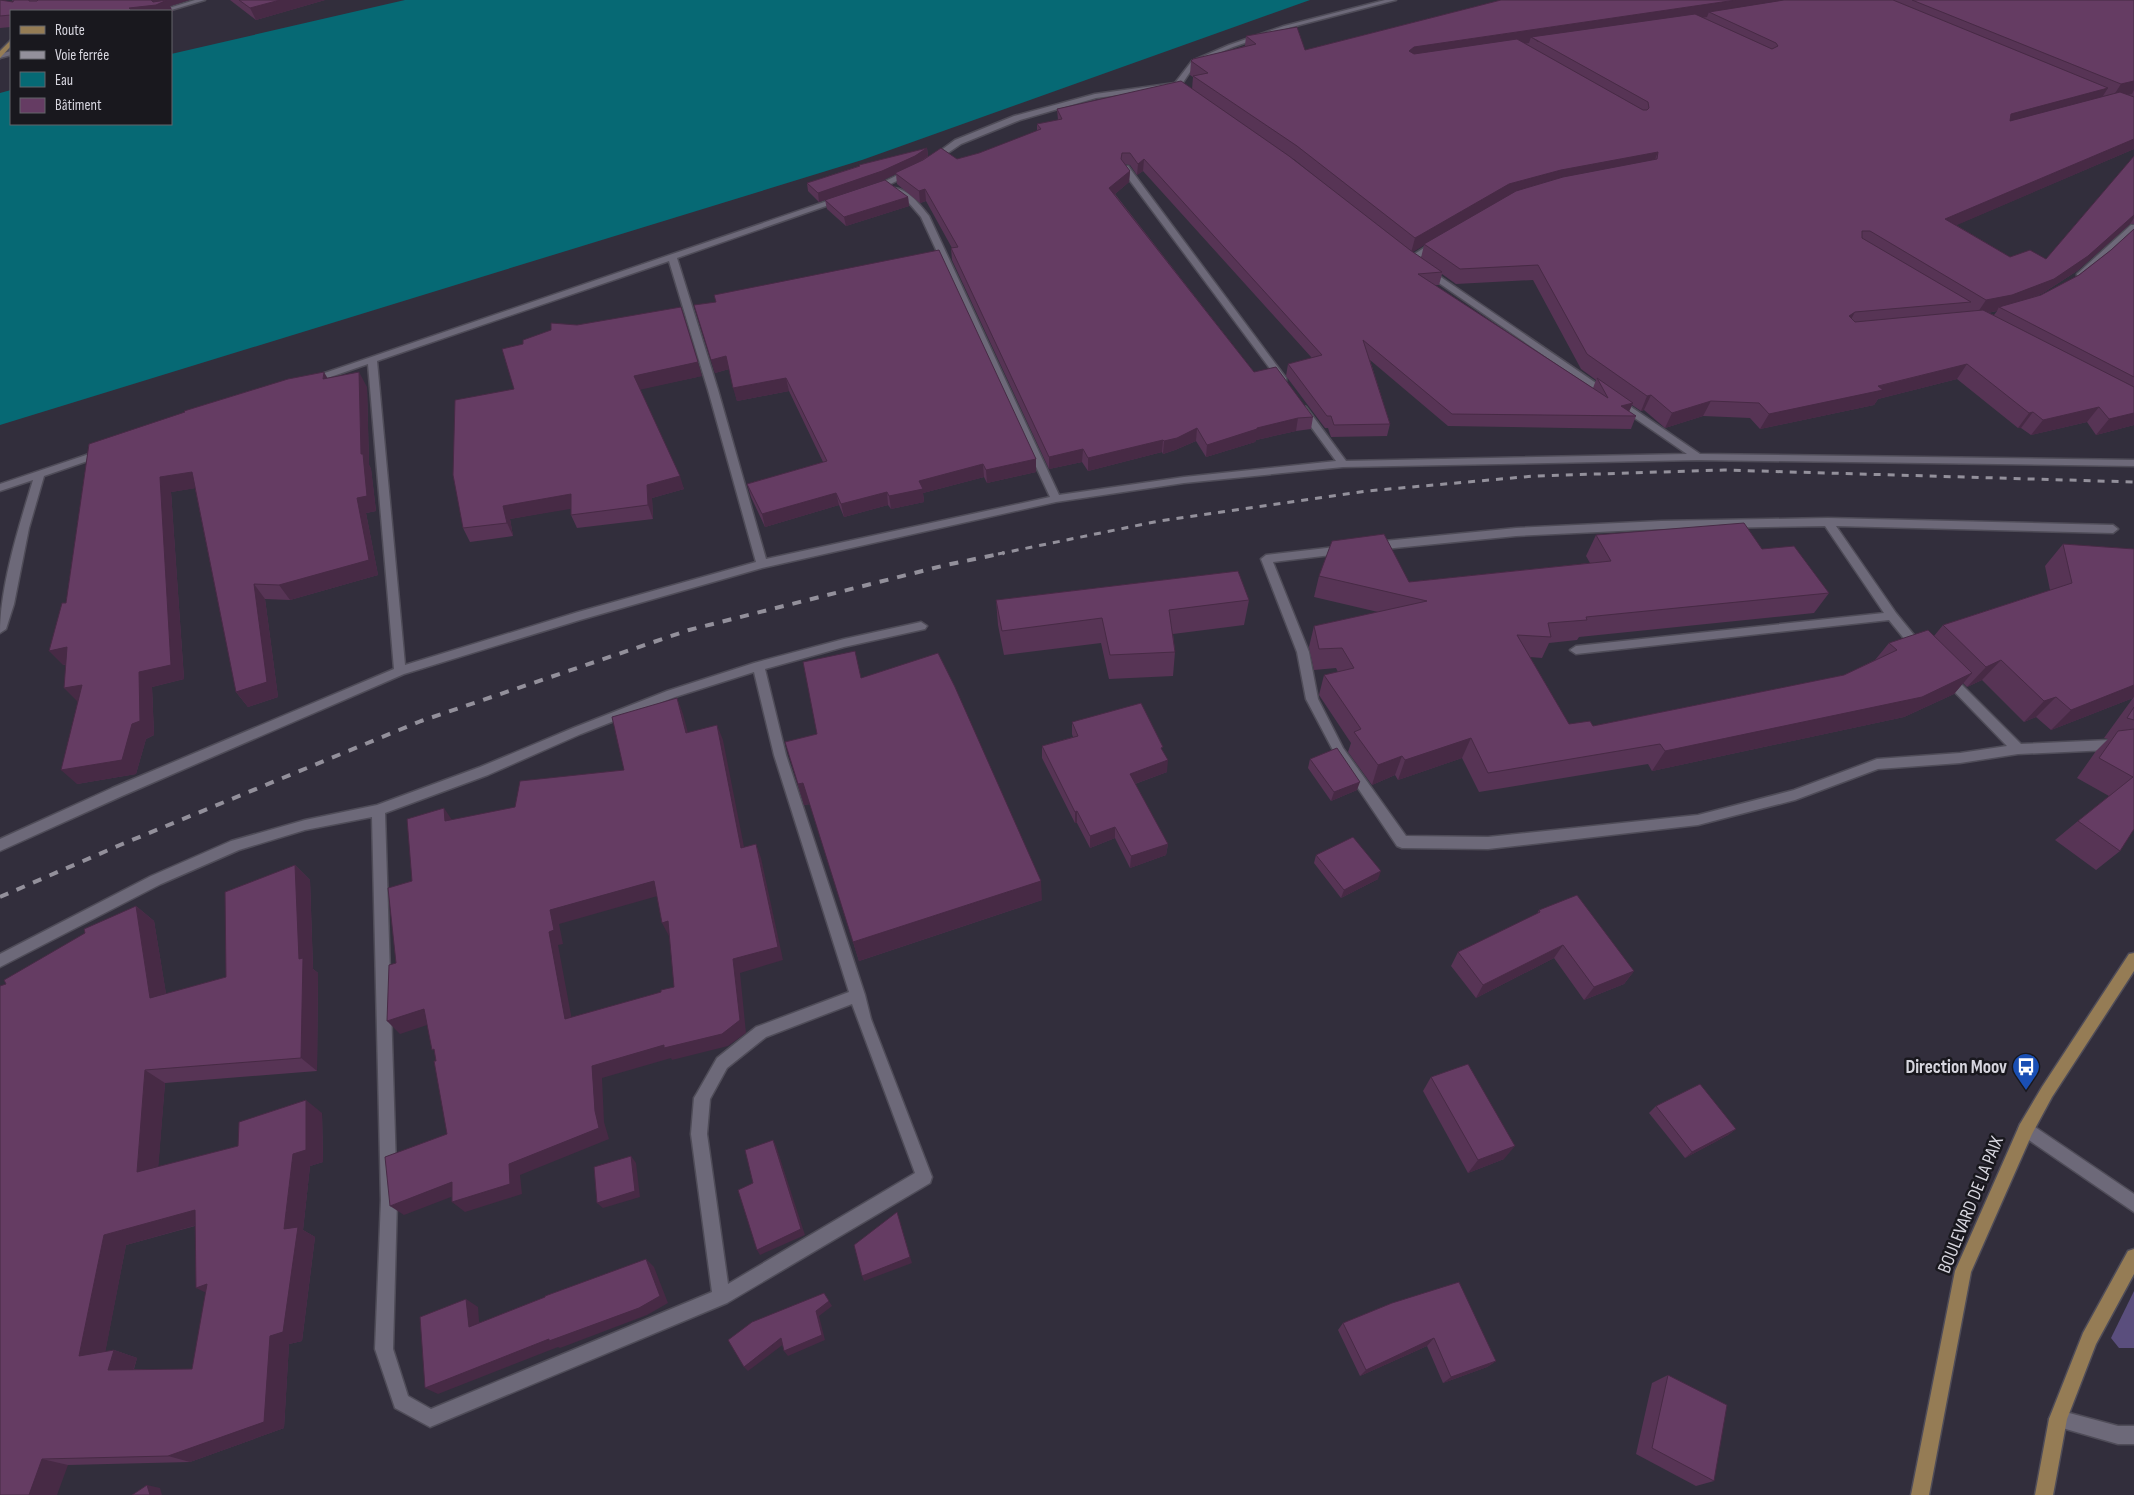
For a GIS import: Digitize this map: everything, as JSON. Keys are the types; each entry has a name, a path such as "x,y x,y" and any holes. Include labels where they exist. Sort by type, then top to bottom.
{"main road":[{"path":"0,56 10,43"},
{"name":"BOULEVARD DE LA PAIX","path":"1920,1495 1963,1271 2026,1129 2047,1092 2134,959"},
{"path":"2044,1495 2058,1419 2089,1339 2134,1257"}],"street":[{"path":"166,10 202,0"},
{"path":"1177,85 1194,62 1231,46 1286,27 1392,0"},
{"path":"927,163 958,142 1016,118 1095,96 1177,85 1185,90"},
{"path":"298,385 887,184 920,168"},
{"path":"1124,168 1286,384"},
{"path":"887,184 912,201 925,216 1056,499"},
{"path":"2070,284 2134,227"},
{"path":"1443,240 1407,256 1698,457"},
{"path":"672,256 713,390 762,564"},
{"path":"372,360 400,670"},
{"path":"1297,400 1344,464"},
{"path":"0,488 114,448"},
{"path":"0,845 126,788 400,670 578,616 762,564 1056,499 1184,480 1344,464 1698,457 2134,463"},
{"path":"0,629 8,604 24,528 40,474"},
{"path":"2109,745 2018,749 1960,758 1877,764 1794,795 1698,820 1488,843 1402,842 1339,750 1312,699 1303,652 1266,559 1516,532 1661,525 1828,522 2113,529"},
{"path":"1828,522 1892,616 1910,639 2018,749"},
{"path":"1576,650 1892,616"},
{"path":"0,962 156,880 236,845 305,825 378,810 484,771 577,731 671,694 758,666 844,643 921,626"},
{"path":"378,810 389,1200 384,1349 401,1402 430,1418 720,1297 924,1177 864,1019 858,994 780,755 758,666"},
{"path":"720,1297 699,1134 702,1098 722,1063 761,1032 858,994"},
{"path":"2026,1129 2134,1204"},
{"path":"2058,1419 2118,1435 2134,1435"}],"shaded area":[{"path":"2134,1291 2134,1348 2119,1348 2111,1338"}],"water":[{"path":"405,0 1310,0 862,160 0,425 0,93 10,90 10,125 172,125 172,54"}],"building":[{"path":"0,0 13,2 14,0 151,0 153,2 167,0 156,5 129,8 131,10 10,10 10,15 0,16"},
{"path":"239,0 280,0 250,8"},
{"path":"1501,0 1736,0 1414,47 1409,51 1414,54 1517,39 1643,110 1647,110 1649,108 1648,102 1531,37 1695,14 1772,49 1778,46 1776,43 1709,12 1784,0 1893,0 2108,88 2011,114 2010,121 2120,92 2134,97 2134,139 1945,219 2010,257 2030,250 2046,259 2134,156 2134,215 2088,256 2054,279 2012,295 1986,300 1870,231 1862,231 1862,238 1971,302 1855,312 1849,316 1855,322 1983,310 2134,387 2134,413 2109,419 2099,407 2043,420 2033,412 2029,413 1967,364 1878,386 1883,390 1769,414 1759,403 1711,401 1672,413 1651,395 1647,396 1587,354 1538,265 1460,269 1424,244 1516,191 1563,177 1657,159 1658,152 1561,170 1509,184 1415,238 1297,146 1193,76 1208,73 1191,61 1193,59 1256,44 1246,36 1297,27 1305,50"},
{"path":"1912,0 2134,0 2134,81 2121,84"},
{"path":"1181,81 1289,156 1410,250 1442,272 1418,274 1608,398 1597,378 1633,403 1621,406 1636,416 1452,414 1363,340 1390,424 1334,425 1331,416 1327,416 1288,364 1322,355 1144,159 1138,164 1130,153 1122,153 1121,159 1130,171 1109,188 1254,372 1276,367 1313,417 1298,418 1257,428 1207,445 1197,428 1177,438 1088,458 1083,449 1049,457 951,248 958,247 925,189 919,191 895,173 923,160 941,148 957,159 979,153 1041,129 1037,124 1062,119 1057,109"},
{"path":"927,148 915,156 882,171 818,193 807,183 859,165"},
{"path":"885,180 908,197 844,217 825,200"},
{"path":"2134,229 2134,377 1999,307 2041,295 2079,275"},
{"path":"939,250 1036,459 986,470 983,464 919,481 923,489 889,496 887,492 841,504 836,493 762,514 747,484 827,461 786,378 733,388 726,356 711,360 694,305 716,302 714,295"},
{"path":"681,307 698,362 634,376 680,476 647,485 648,505 571,515 571,494 503,506 507,523 463,528 453,475 455,400 514,389 502,349 523,344 523,340 551,330 551,323 577,325"},
{"path":"324,372 323,379 359,372 361,454 363,454 367,496 357,498 369,560 279,585 254,584 267,682 236,692 192,472 160,477 171,665 139,672 140,721 132,724 122,760 61,770 82,685 64,688 67,647 49,651 62,603 66,603 89,444 184,411 288,379"},
{"path":"1744,523 1762,549 1794,546 1829,593 1586,617 1587,620 1548,623 1551,637 1517,635 1569,724 1590,721 1593,726 1844,675 1897,650 1889,643 1928,630 1972,673 1922,697 1665,751 1660,744 1488,773 1471,738 1405,760 1402,756 1378,765 1354,732 1361,729 1324,675 1354,668 1342,648 1319,649 1314,626 1427,601 1319,576 1332,541 1384,534 1409,582 1611,561 1596,535"},
{"path":"2063,544 2134,549 2134,685 2071,710 2056,697 2044,701 2001,660 1986,667 1943,625 2072,583"},
{"path":"1238,571 1249,600 1169,610 1175,652 1110,655 1102,618 1002,631 996,600"},
{"path":"855,651 861,678 938,653 1041,881 853,942 803,783 798,784 785,742 817,734 803,662"},
{"path":"677,698 686,733 717,725 741,848 756,844 778,947 733,959 740,1020 722,1034 664,1048 664,1045 592,1066 595,1111 599,1128 509,1164 510,1184 452,1202 452,1182 390,1206 385,1157 447,1134 434,1061 436,1061 434,1049 432,1050 424,1009 387,1021 389,965 396,963 388,888 412,881 407,819 444,808 445,821 515,807 520,781 624,770 612,717","holes":["654,881 662,923 668,921 674,987 565,1019 549,932 554,930 550,910"]},
{"path":"1141,703 1168,760 1130,774 1168,844 1131,856 1115,827 1090,836 1077,811 1075,812 1042,746 1078,736 1072,722"},
{"path":"2134,707 2134,720 2127,718"},
{"path":"2134,729 2134,829 2120,851 2078,821 2133,777 2099,758 2118,731"},
{"path":"1337,748 1360,782 1334,792 1310,759"},
{"path":"1353,837 1381,871 1344,890 1316,855"},
{"path":"295,865 299,959 303,958 301,1058 145,1070 137,1172 238,1146 239,1122 306,1100 306,1150 293,1154 284,1229 298,1227 283,1332 270,1336 264,1422 168,1456 42,1459 29,1495 0,1495 0,986 6,984 4,980 85,933 84,929 136,906 150,998 226,977 225,892","holes":["195,1210 196,1288 207,1284 192,1369 108,1370 114,1350 79,1356 104,1235"]},
{"path":"1577,895 1634,971 1594,987 1563,945 1483,985 1458,952 1540,912 1539,910"},
{"path":"1468,1064 1515,1146 1478,1160 1431,1077"},
{"path":"1700,1084 1736,1129 1692,1152 1656,1106"},
{"path":"773,1140 801,1229 757,1250 738,1190 753,1183 745,1150"},
{"path":"631,1156 635,1191 597,1203 594,1167"},
{"path":"897,1212 910,1257 862,1276 854,1245"},
{"path":"646,1259 660,1296 639,1308 549,1341 549,1339 425,1388 420,1317 466,1299 469,1327 545,1296"},
{"path":"1459,1282 1496,1361 1451,1377 1434,1338 1366,1370 1343,1323 1392,1303"},
{"path":"824,1293 829,1301 816,1311 822,1335 784,1351 781,1338 744,1367 728,1340 752,1322"},
{"path":"1668,1375 1727,1405 1714,1481 1652,1448"},
{"path":"147,1485 150,1495 132,1495"}],"railway":[{"path":"998,554 1159,521 1367,491 1534,476 1724,470 2134,482"},
{"path":"0,897 120,845 421,721 689,630 946,565 1004,553"}],"place":[{"name":"Direction Moov","path":"2026,1091"}]}
